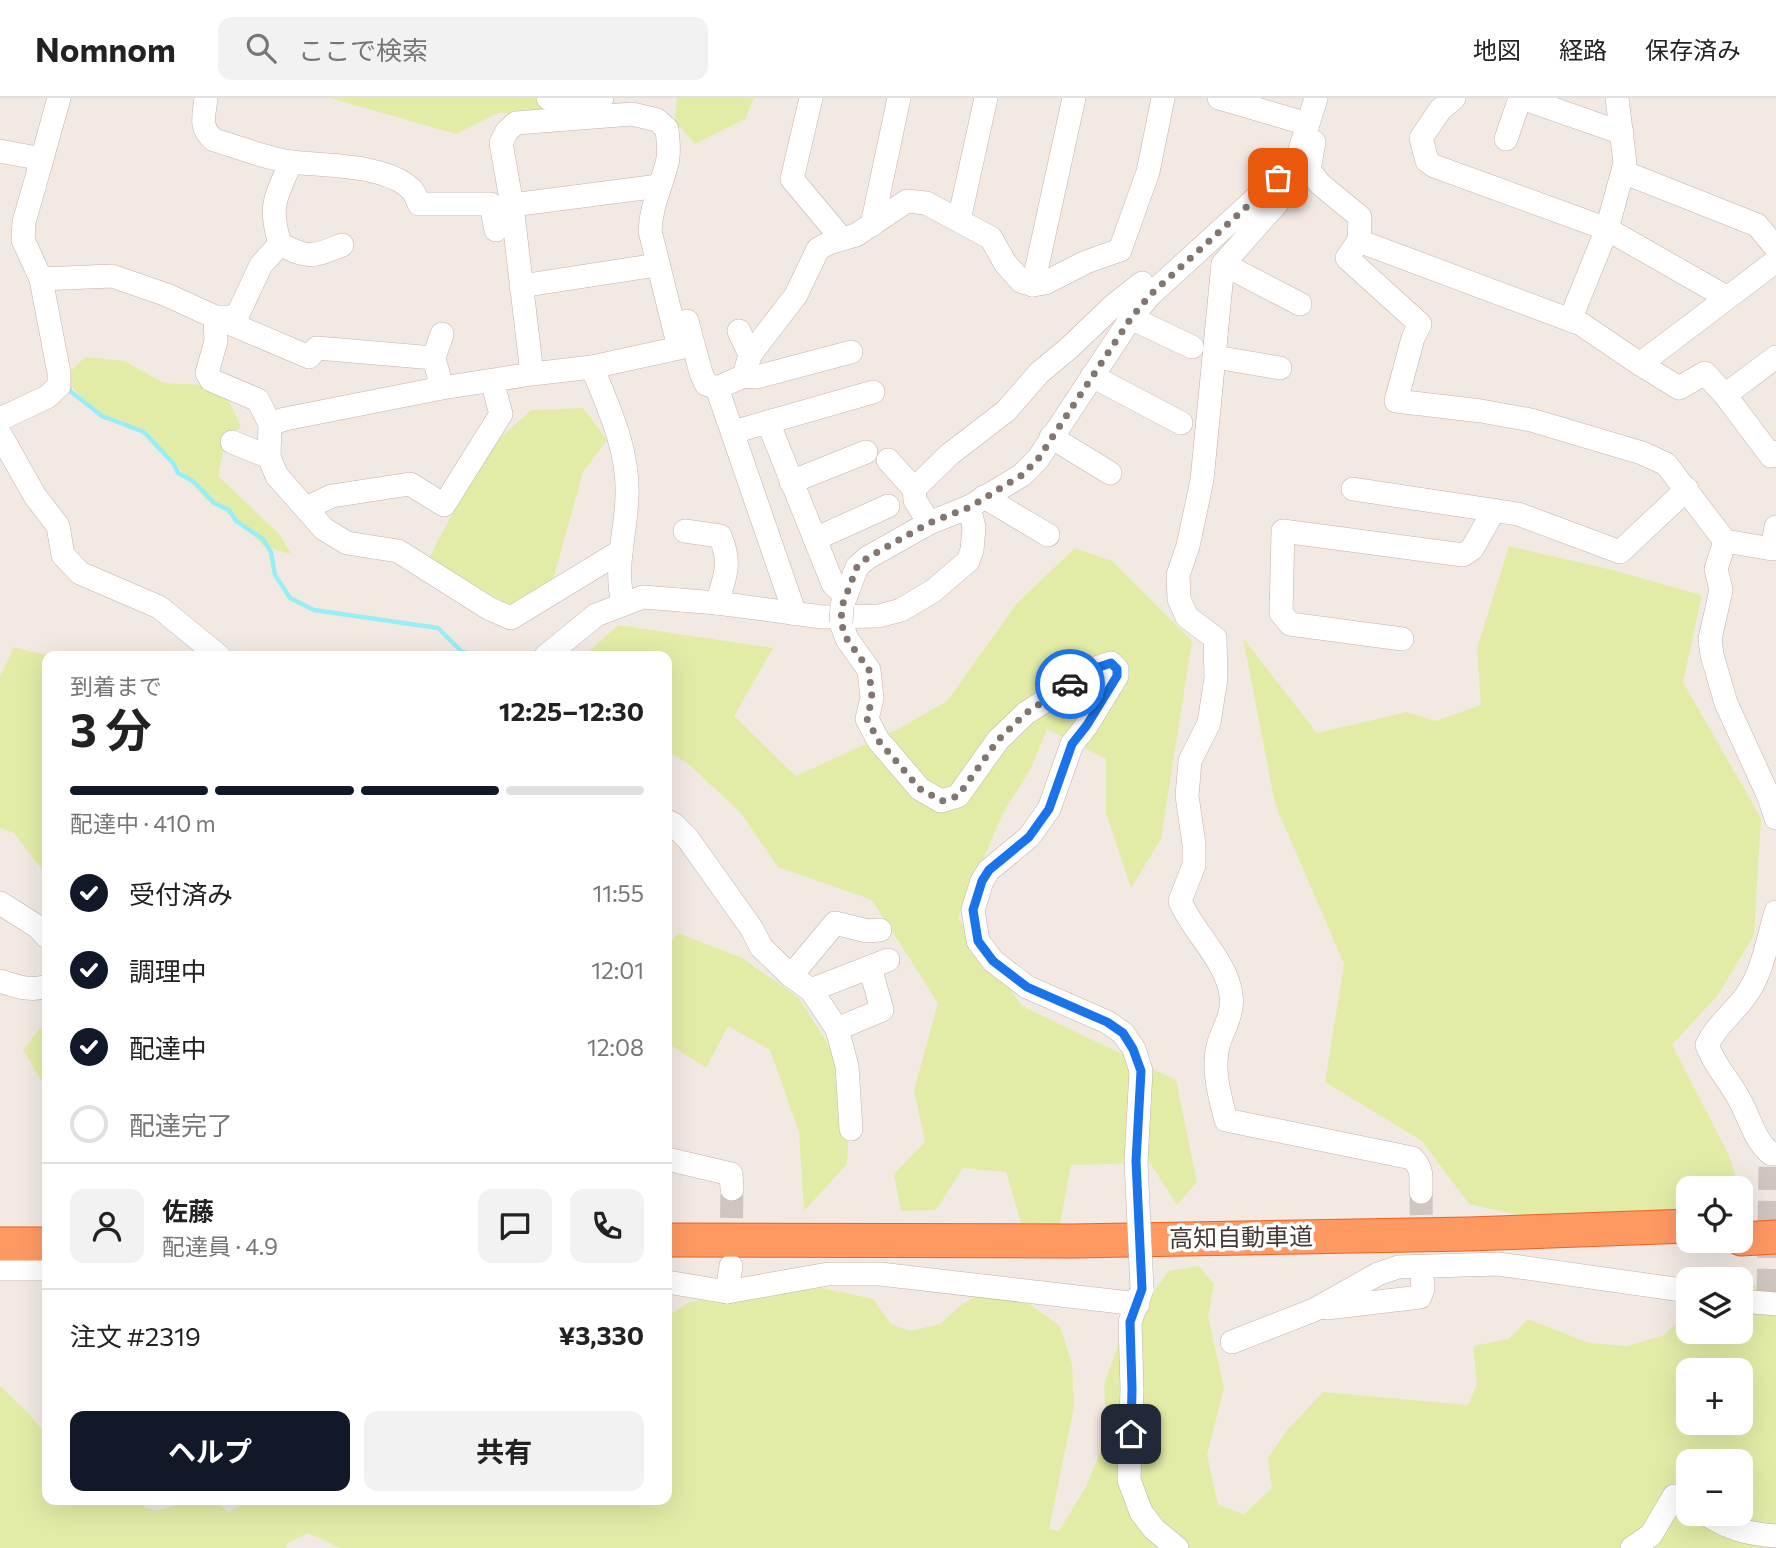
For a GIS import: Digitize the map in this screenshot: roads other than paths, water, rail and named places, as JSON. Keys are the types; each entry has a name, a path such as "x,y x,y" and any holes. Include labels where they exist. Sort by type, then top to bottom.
{"highway":[{"path":"1753,1224 1776,1223"},
{"name":"高知自動車道","path":"672,1240 1072,1241 1469,1234 1676,1226"},
{"path":"0,1228 42,1228"},
{"path":"1753,1238 1776,1237"},
{"name":"高知自動車道","path":"672,1254 1038,1254 1676,1240"},
{"path":"0,1244 42,1244"}],"street":[{"path":"0,419 47,397 59,386 59,373 40,279 23,240 24,222 59,98"},
{"path":"206,98 203,121 205,132 214,140 291,162 319,162 359,168 395,179 413,190 419,204 491,204 496,230"},
{"path":"554,99 602,98"},
{"path":"811,98 792,179 842,239"},
{"path":"872,225 899,98"},
{"path":"960,220 986,98"},
{"path":"1032,285 1073,98"},
{"path":"1120,250 1148,173 1163,98"},
{"path":"1219,98 1322,112 1309,170 1320,184 1360,217 1359,242 1347,258 1420,324 1413,338 1396,401 1531,420 1642,453 1666,464 1725,541 1772,549 1776,527"},
{"path":"1454,98 1440,110 1421,138 1427,161 1434,166 1607,229 1726,299"},
{"path":"1506,139 1521,98 1622,134"},
{"path":"1570,320 1607,229 1625,163 1617,98"},
{"path":"1313,110 1291,179 1278,202 1223,264 1202,480 1188,545 1178,575 1179,599 1187,617 1215,638 1216,678 1209,723 1190,761 1187,796 1194,844 1194,866 1180,901 1186,917 1198,929 1215,957 1231,991 1232,1007 1217,1048 1217,1089 1226,1120 1412,1158 1419,1164 1421,1171 1421,1192"},
{"path":"270,424 442,388 592,367 678,348 657,265 650,221 650,212 667,163 669,146 667,129 657,120 632,114 516,123 507,131 501,143 512,205 531,374"},
{"path":"0,151 42,159"},
{"path":"914,489 950,454 1006,411 1039,373 1113,306 1146,289 1297,161"},
{"path":"291,162 274,202 273,220 280,244 303,256 342,246"},
{"path":"1623,172 1757,225 1776,248"},
{"path":"512,205 659,186"},
{"path":"717,388 747,366 796,295 818,249 856,234 907,201 926,203 991,238 1004,263 1021,281 1032,285 1045,283 1086,262 1120,250"},
{"path":"1359,242 1581,324 1679,388 1705,373 1771,456 1776,452"},
{"path":"215,317 238,314 261,265 280,244"},
{"path":"1120,250 1146,289"},
{"path":"1640,364 1776,261"},
{"path":"1223,264 1300,304"},
{"path":"520,286 657,265"},
{"path":"40,279 112,276 167,295 309,357 317,348 434,358"},
{"path":"678,287 701,373 706,384 717,388"},
{"path":"843,609 857,567 867,558 929,523 977,502 1022,475 1038,459 1131,318 1146,289"},
{"path":"215,317 216,341 207,373 211,380 258,400 270,424 269,457 277,476 324,528 347,543 398,551 490,609 511,618 621,551"},
{"path":"1131,318 1192,347"},
{"path":"739,331 747,366 757,377 851,352"},
{"path":"442,334 434,358 442,388"},
{"path":"1215,357 1280,368"},
{"path":"1725,395 1776,358"},
{"path":"592,367 620,434 628,494 618,583 623,603"},
{"path":"1092,376 1181,423"},
{"path":"306,508 332,496 410,485 444,505 501,414 492,380"},
{"path":"717,388 795,614"},
{"path":"733,432 873,392"},
{"path":"768,422 843,609 847,639 869,670 872,698 867,719 878,740 920,789 942,801 958,796 998,740 1026,713 1099,667 1111,663 1117,669 1117,676 1107,693 1072,744 1049,809 1029,837 989,870 982,881 973,910 978,941 993,961 1027,987 1107,1022 1123,1033 1133,1049 1141,1071 1136,1161 1140,1297 1130,1322 1132,1389 1129,1480 1141,1511 1154,1529 1177,1548"},
{"path":"0,434 35,496 58,526 63,555 80,573 159,607 213,651"},
{"path":"1051,437 1110,473"},
{"path":"232,442 269,457"},
{"path":"791,482 877,456 914,489 915,500 929,523"},
{"path":"1353,489 1518,514 1620,552 1686,489"},
{"path":"552,651 596,615 643,597 717,603 822,617 879,616 901,610 933,591 968,561 972,550 977,502"},
{"path":"977,502 1048,535"},
{"path":"815,539 888,506"},
{"path":"1402,639 1290,624 1281,613 1283,531 1463,555 1472,548 1494,510"},
{"path":"685,531 720,537 724,544 727,569 717,603"},
{"path":"1725,541 1716,569 1721,590 1710,639 1712,655 1726,703 1776,818"},
{"path":"672,824 688,839 752,929 761,947 791,976 811,990 837,1029 847,1066 851,1129"},
{"path":"0,903 42,931"},
{"path":"1772,1158 1760,1144 1739,1098 1712,1059 1707,1045 1711,1036 1748,993 1776,912"},
{"path":"791,976 835,923 867,931 880,930"},
{"path":"811,990 879,963 881,1010 837,1029"},
{"path":"0,981 24,988 42,988"},
{"path":"672,1160 731,1174 732,1189"},
{"path":"1232,1342 1314,1310 1378,1274 1398,1266 1498,1264 1676,1289"},
{"path":"727,1292 731,1266"},
{"path":"0,1269 42,1269"},
{"path":"672,1283 727,1292 828,1274 880,1275 1140,1297"},
{"path":"1314,1310 1420,1297 1423,1289 1422,1275"},
{"path":"1753,1301 1771,1300"},
{"path":"1632,1548 1651,1535 1674,1496 1676,1497"},
{"path":"1727,1526 1745,1534 1776,1536"}],"waterway":[{"path":"69,385 70,391 102,416 144,432 173,463 178,473 193,481 214,503 229,510 236,521 263,539 271,552 275,575 290,598 314,610 438,628 461,651"}],"tunnel":[{"path":"1768,1292 1770,1165"},
{"path":"731,1252 732,1189"},
{"path":"1421,1192 1422,1274"}]}
